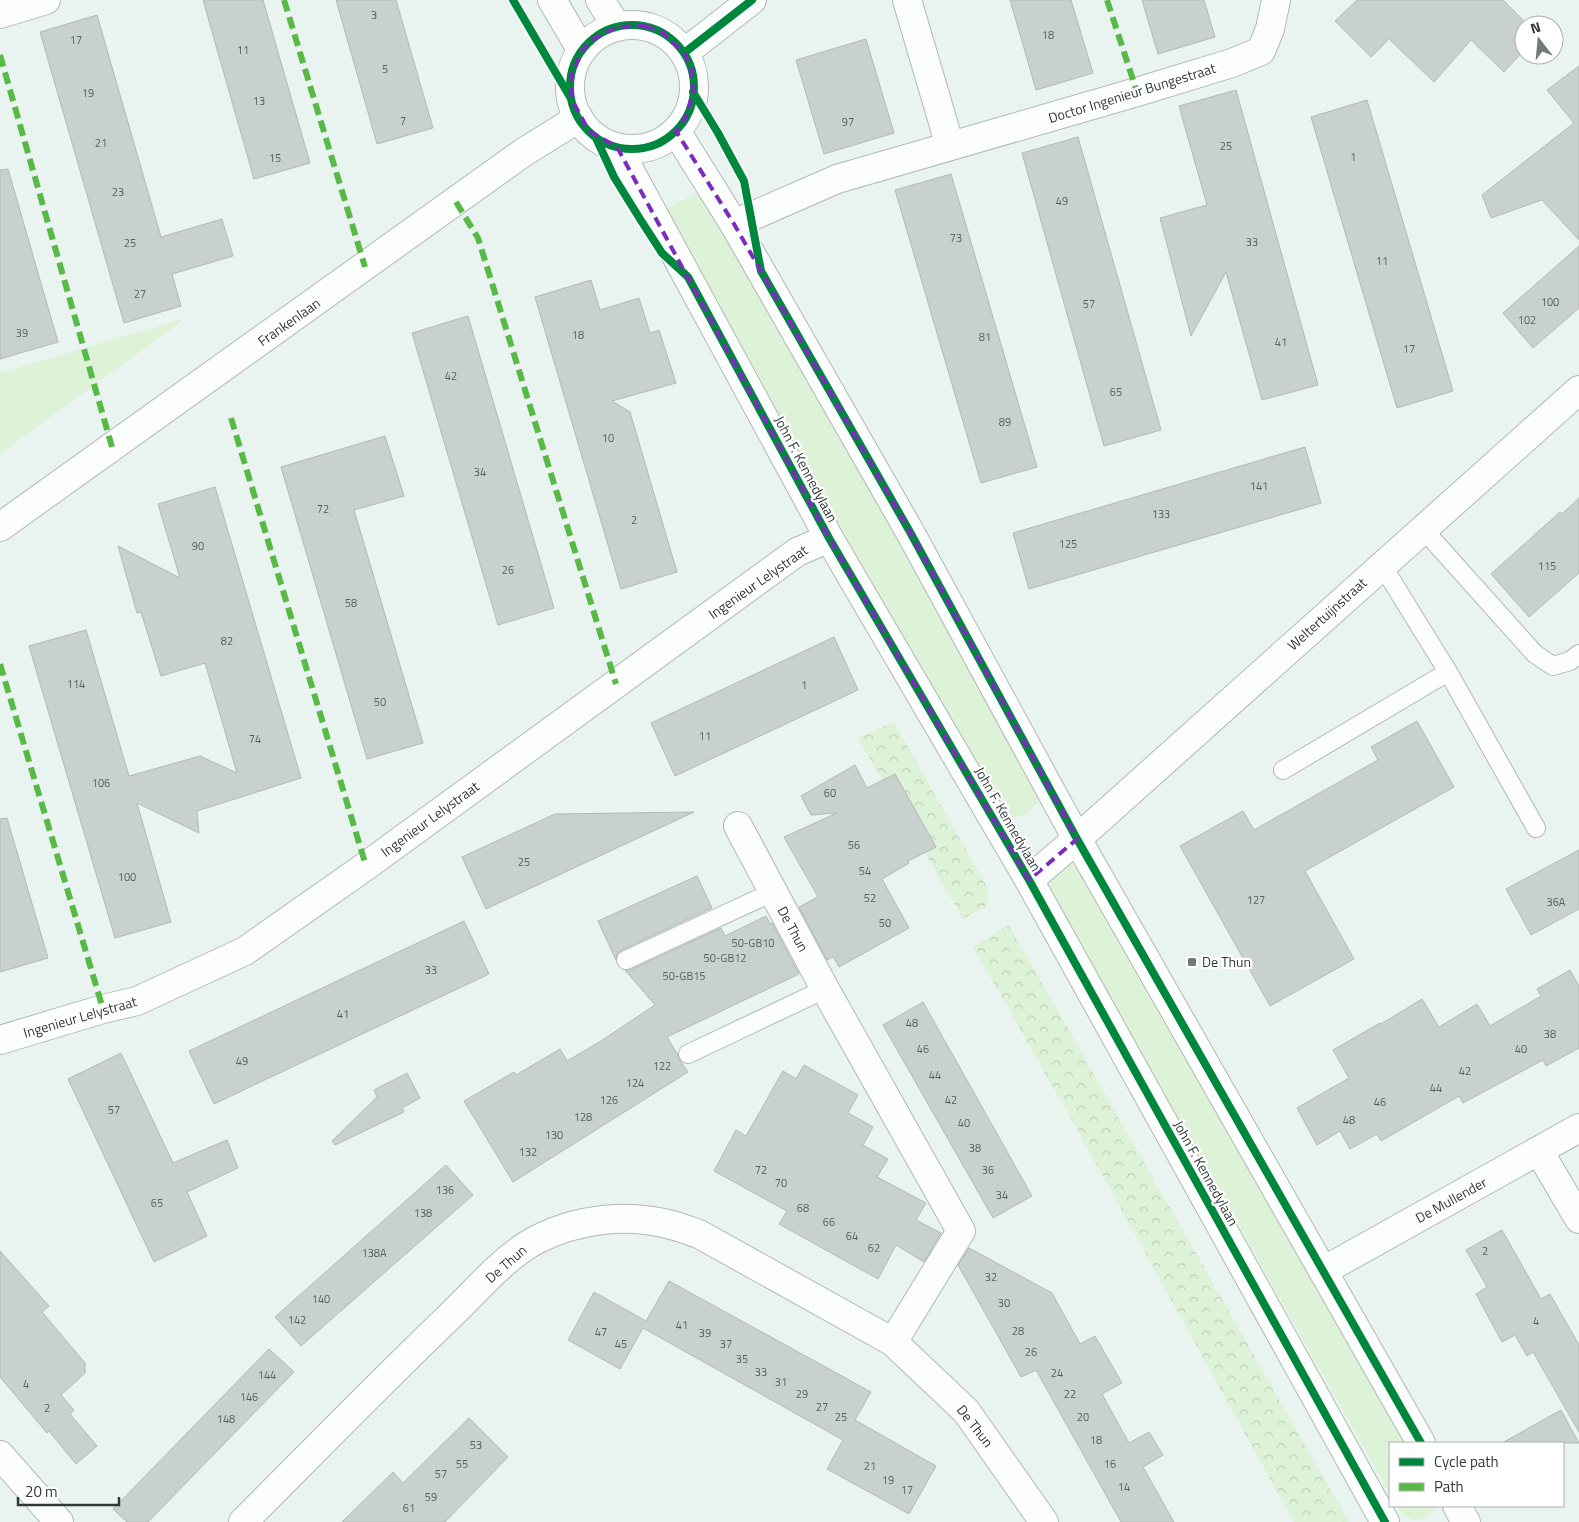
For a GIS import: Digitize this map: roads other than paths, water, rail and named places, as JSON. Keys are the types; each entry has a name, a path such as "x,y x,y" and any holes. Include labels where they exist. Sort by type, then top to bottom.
{"street":[{"path":"0,14 46,0"},
{"path":"552,0 582,51"},
{"path":"600,0 617,27"},
{"path":"684,53 752,0"},
{"path":"907,0 950,146"},
{"name":"Doctor Ingenieur Bungestraat","path":"734,224 837,179 1232,63 1261,51 1270,29 1276,0"},
{"path":"644,26 662,32 674,41 684,53 691,68 694,92 686,117 676,131 655,144 642,148 617,146 596,138 578,118 572,100 570,86 575,63 582,51 591,40 617,27 644,26"},
{"name":"Frankenlaan","path":"0,527 517,158 578,118"},
{"path":"676,131 734,224 910,532 1077,839 1420,1442"},
{"name":"John F. Kennedylaan","path":"617,146 829,538 1029,880 1385,1522"},
{"name":"Weltertuijnstraat","path":"1029,880 1579,390"},
{"name":"Ingenieur Lelystraat","path":"0,1040 103,1009 137,1001 246,951 366,866 797,552 829,538"},
{"name":"De Thun","path":"738,826 825,989 961,1230 893,1342"},
{"name":"De Mullender","path":"1323,1271 1579,1128"},
{"path":"1539,1151 1579,1219"},
{"name":"De Thun","path":"243,1522 422,1342 518,1250 539,1238 562,1229 585,1222 609,1220 640,1220 670,1224 700,1234 893,1342 966,1411 1044,1522"},
{"path":"0,1455 59,1522"},
{"path":"1458,1507 1466,1522"}],"lane":[{"path":"1423,529 1535,654 1553,666 1570,661 1579,654"},
{"path":"1382,566 1448,672 1536,828"},
{"path":"1283,770 1448,672"},
{"path":"626,960 773,892"},
{"path":"688,1054 825,989"}],"place":[{"name":"De Thun","path":"1192,962"}]}
